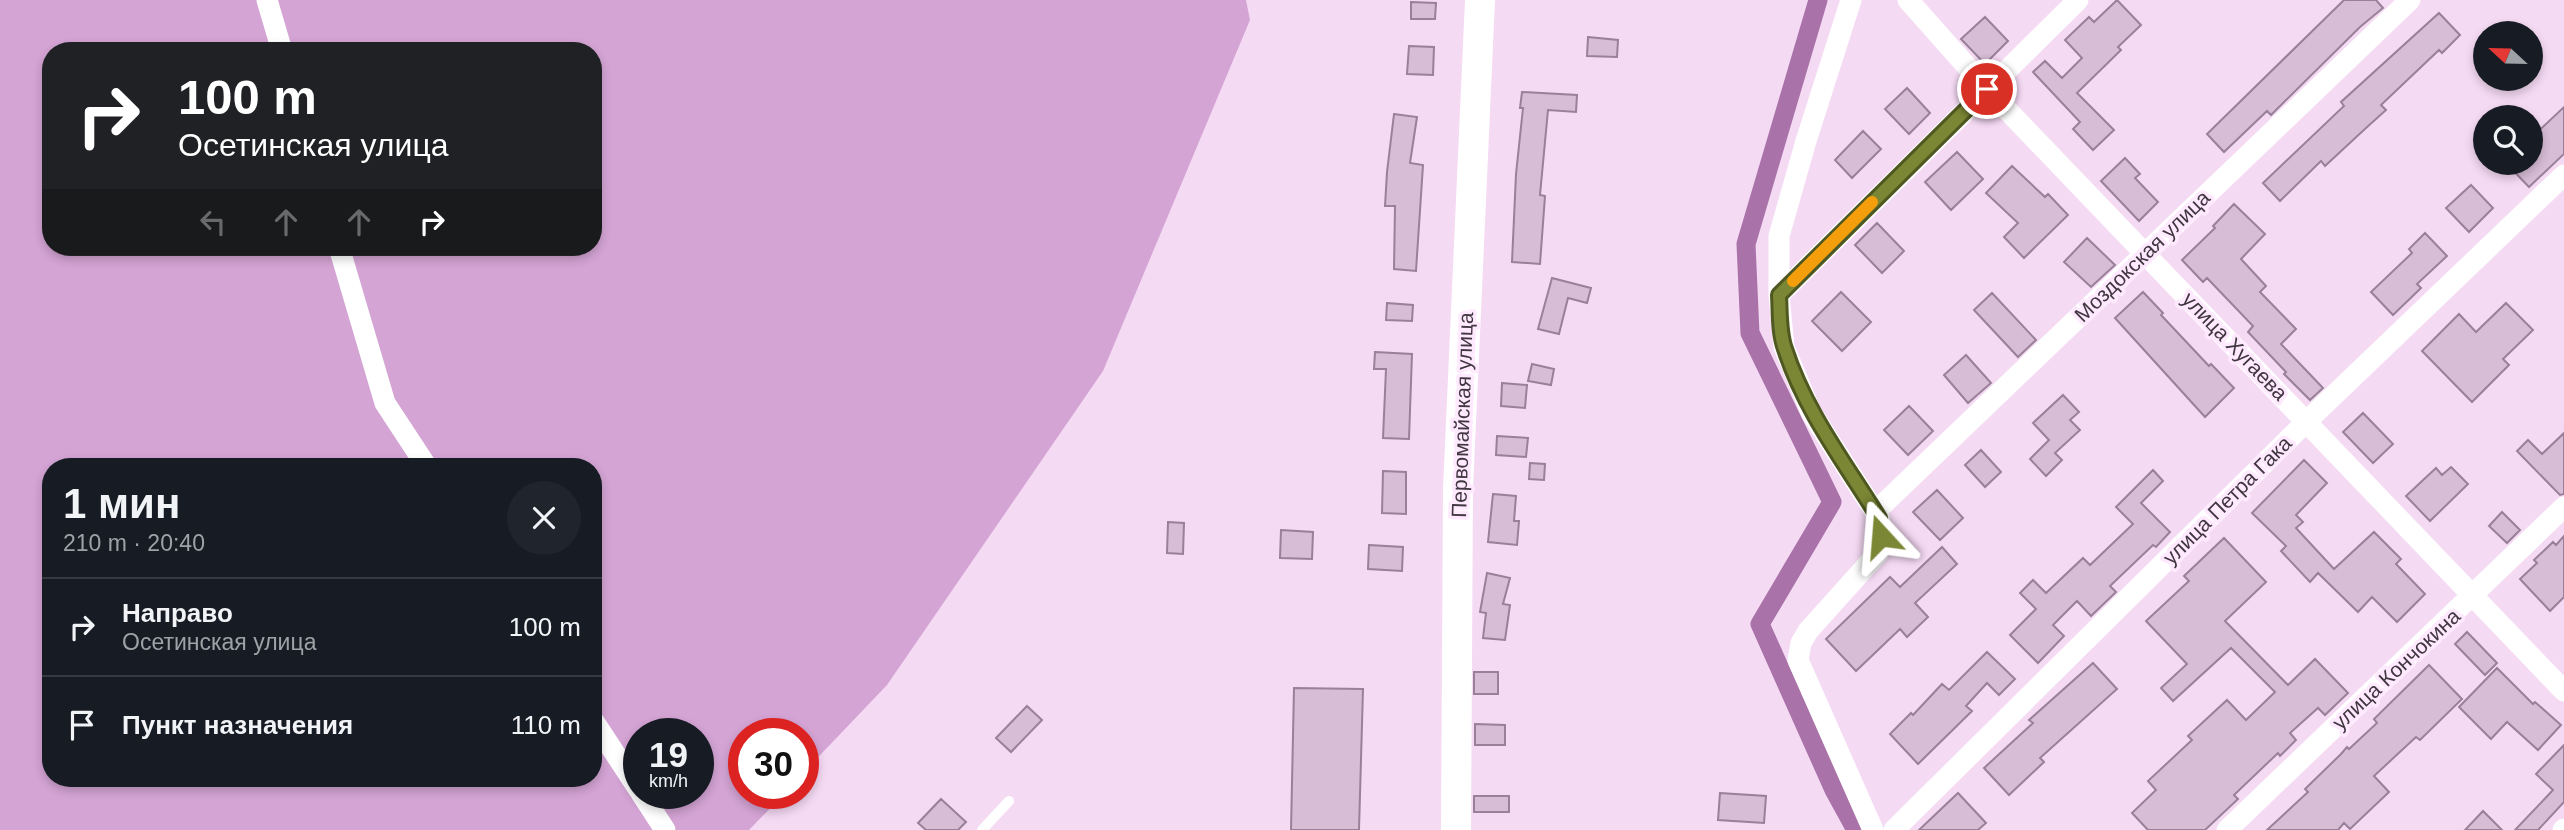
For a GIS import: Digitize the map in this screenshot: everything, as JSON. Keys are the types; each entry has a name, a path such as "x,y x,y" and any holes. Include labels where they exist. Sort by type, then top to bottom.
{"main road":[{"name":"Первомайская улица","path":"1456,830 1458,489 1480,0"}],"street":[{"path":"267,0 279,42"},
{"path":"1852,0 1806,141 1779,236 1779,295 1784,347 1811,412 1879,518 1879,552 1808,631 1801,643 1798,660 1873,830"},
{"name":"улица Хугаева","path":"1908,0 1987,89 2564,691"},
{"path":"1779,295 2078,0"},
{"name":"Моздокская улица","path":"1875,512 2410,0"},
{"name":"улица Петра Гака","path":"1894,830 2307,421 2564,174"},
{"path":"342,256 385,403 421,458"},
{"name":"улица Кончокина","path":"2227,830 2564,507"},
{"path":"602,734 623,765"},
{"path":"652,809 665,830"}],"lane":[{"path":"982,830 1009,801"}],"shaded area":[{"path":"0,0 1246,0 1250,20 1103,371 887,685 819,756 819,718 728,718 728,809 769,809 749,830 0,830"}],"building":[{"path":"2117,0 2141,25 2118,47 2121,50 2077,93 2114,130 2093,150 2073,129 2080,122 2033,72 2045,61 2062,78 2082,58 2065,40 2089,17 2094,22"},
{"path":"2344,0 2376,0 2383,8 2360,27 2271,115 2267,111 2224,152 2207,134"},
{"path":"1411,2 1436,3 1435,19 1411,19"},
{"path":"2439,13 2460,35 2442,53 2439,50 2381,105 2386,110 2325,166 2321,161 2280,201 2263,183 2344,106 2341,102"},
{"path":"1985,17 2008,41 1985,64 1961,39"},
{"path":"1588,37 1618,40 1617,57 1587,56"},
{"path":"1409,46 1434,47 1433,75 1407,74"},
{"path":"1907,88 1930,113 1909,134 1885,109"},
{"path":"1522,92 1577,95 1576,112 1548,110 1540,195 1545,196 1540,264 1512,262"},
{"path":"2564,107 2564,154 2543,174 2543,127"},
{"path":"1394,114 1417,117 1410,163 1423,165 1416,271 1394,269 1395,206 1385,206"},
{"path":"1863,131 1881,149 1852,178 1835,160"},
{"path":"1957,152 1983,179 1951,210 1925,182"},
{"path":"2125,158 2140,174 2135,178 2158,202 2139,221 2101,181"},
{"path":"2012,166 2045,197 2048,194 2068,215 2024,258 2004,237 2018,223 1986,193"},
{"path":"2518,175 2542,175 2529,187"},
{"path":"2471,185 2493,208 2469,232 2446,208"},
{"path":"2234,204 2265,234 2241,259 2266,286 2260,292 2296,329 2281,344 2323,388 2310,400 2248,332 2253,326 2207,278 2203,282 2182,260 2215,228 2213,226"},
{"path":"1877,223 1904,251 1882,273 1855,245"},
{"path":"2425,233 2447,256 2417,284 2421,288 2393,315 2371,292 2412,253 2409,249"},
{"path":"2087,238 2115,265 2091,287 2064,262"},
{"path":"1552,278 1591,288 1587,303 1568,298 1559,334 1538,329"},
{"path":"1841,292 1871,322 1842,351 1812,321"},
{"path":"2143,292 2209,366 2211,364 2234,388 2205,417 2115,318"},
{"path":"1992,293 2036,340 2018,357 1974,310"},
{"path":"1387,303 1413,305 1412,321 1386,320"},
{"path":"2506,303 2533,330 2503,359 2509,365 2472,402 2422,351 2459,314 2476,332"},
{"path":"1375,352 1412,354 1409,439 1383,438 1386,369 1374,369"},
{"path":"1966,355 1991,383 1968,403 1944,375"},
{"path":"1532,364 1554,369 1551,385 1528,381"},
{"path":"1502,383 1527,385 1525,408 1501,406"},
{"path":"2063,395 2079,412 2070,420 2080,430 2055,453 2062,460 2046,476 2030,459 2049,440 2033,423"},
{"path":"1909,406 1933,431 1908,455 1884,430"},
{"path":"2363,413 2393,444 2373,463 2343,432"},
{"path":"2564,433 2564,494 2560,495 2517,451 2528,440 2542,454"},
{"path":"1497,436 1528,438 1526,457 1496,455"},
{"path":"1981,450 2001,472 1985,487 1965,465"},
{"path":"2304,460 2327,483 2296,515 2303,522 2296,528 2334,569 2374,532 2401,559 2396,564 2425,594 2397,622 2372,597 2358,612 2318,573 2310,582 2281,551 2286,546 2252,513"},
{"path":"1530,463 1545,464 1544,480 1529,479"},
{"path":"2451,467 2468,484 2430,521 2406,496 2436,468 2442,475"},
{"path":"2153,470 2163,481 2141,503 2170,532 2110,586 2116,592 2091,616 2077,601 2053,625 2064,636 2038,663 2010,635 2036,609 2020,593 2033,580 2046,593 2083,558 2090,565 2133,524 2116,507"},
{"path":"1383,471 1406,472 1406,514 1382,513"},
{"path":"1937,490 1963,518 1940,540 1913,512"},
{"path":"1493,494 1516,496 1514,521 1519,521 1517,545 1488,542"},
{"path":"2502,512 2520,530 2507,543 2489,526"},
{"path":"1168,522 1184,523 1183,554 1167,553"},
{"path":"1281,530 1313,532 1312,559 1280,558"},
{"path":"2564,536 2564,597 2550,611 2520,579 2537,563 2534,560 2553,542 2556,545"},
{"path":"2224,538 2266,582 2225,621 2288,685 2315,659 2348,693 2325,715 2318,708 2290,733 2296,740 2280,756 2278,753 2234,795 2238,799 2205,830 2148,830 2132,813 2156,790 2148,781 2192,740 2188,736 2227,700 2246,720 2275,692 2231,648 2173,701 2161,688 2187,664 2146,621 2189,581 2184,576"},
{"path":"1369,545 1403,547 1402,571 1368,569"},
{"path":"1942,547 1957,564 1915,603 1928,617 1907,637 1900,629 1856,671 1826,639 1890,577 1900,587"},
{"path":"1487,573 1510,578 1503,604 1510,605 1505,640 1483,638 1486,613 1480,612"},
{"path":"2467,632 2497,663 2485,675 2455,644"},
{"path":"1987,652 2015,679 1999,695 1987,683 1966,706 1972,711 1918,764 1890,734 1911,713 1913,715 1942,684 1949,690"},
{"path":"2093,663 2117,689 2040,758 2044,762 2009,795 1984,768 2033,723 2029,720"},
{"path":"2429,665 2462,699 2420,740 2416,737 2374,776 2389,792 2350,829 2344,823 2338,830 2267,830 2308,792 2305,789 2347,747 2349,749 2377,723 2374,719"},
{"path":"2497,668 2533,704 2535,702 2561,725 2538,750 2507,722 2491,739 2459,707"},
{"path":"1474,672 1498,672 1498,694 1474,694"},
{"path":"1294,688 1363,689 1359,830 1291,830"},
{"path":"1027,706 1042,720 1011,752 996,738"},
{"path":"1475,724 1505,725 1505,745 1475,745"},
{"path":"2564,745 2564,802 2538,830 2515,830 2553,790 2536,774"},
{"path":"1720,793 1766,796 1764,823 1718,820"},
{"path":"1958,793 1986,823 1978,830 1919,830"},
{"path":"1474,796 1509,796 1509,812 1474,812"},
{"path":"941,799 966,822 958,830 926,830 918,823"},
{"path":"2483,811 2502,830 2465,830"}],"waterway":[{"path":"1818,0 1746,244 1750,333 1832,502 1760,624 1834,790 1856,830"}],"slow traffic":[{"path":"1793,281 1872,202"}],"route":[{"path":"1881,536 1879,518 1811,412 1784,347 1779,295 1987,89"}]}
